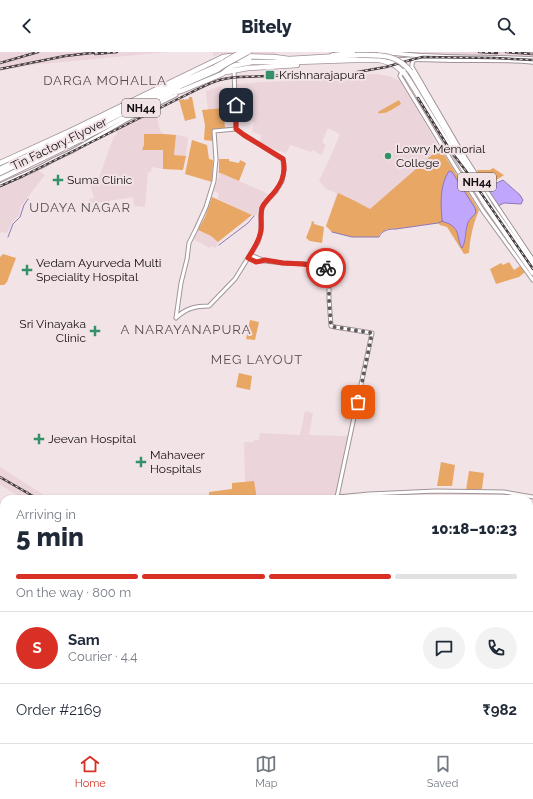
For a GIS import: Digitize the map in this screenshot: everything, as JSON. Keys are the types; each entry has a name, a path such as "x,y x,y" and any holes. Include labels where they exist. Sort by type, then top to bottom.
{"highway":[{"name":"Tin Factory Flyover","path":"0,173 153,98 217,70 241,52"},
{"name":"Tin Factory Flyover","path":"0,168 94,124 149,96 248,52"},
{"name":"NH44","path":"0,164 218,58 228,56 232,59 242,60 265,57 289,59 323,56 383,55 397,59 411,72 490,205 533,265"},
{"name":"NH44","path":"0,179 157,100 196,85 233,68 252,62 373,60 386,62 396,66 409,80 487,207 533,273"}],"main road":[{"path":"323,56 353,52"},
{"path":"379,52 433,56 533,58"},
{"path":"386,62 399,59 417,59 512,60 533,62"}],"street":[{"path":"228,56 235,75 236,129"},
{"path":"417,59 413,60 412,67 461,151 533,260"},
{"path":"412,67 402,71 400,76 483,211 533,280"},
{"path":"0,185 72,151 126,120 176,95 176,92"},
{"path":"236,129 283,159 284,170 282,181 262,208 261,231 258,242 235,279 209,306 194,307 176,318 181,282 188,259 189,243 206,207 214,181 216,159 214,131 236,129"},
{"path":"249,256 283,263 329,268 331,326 372,333 337,495"},
{"path":"351,495 436,491 504,492 521,495"}],"shaded area":[{"path":"0,52 168,52 30,65 0,71"},
{"path":"213,52 275,52 276,54 223,54 213,56"},
{"path":"403,52 533,52 533,56 451,54"},
{"name":"Lowry Memorial College","path":"376,74 389,76 400,81 448,162 438,223 394,229 389,228 378,237 353,237 332,232 326,226 337,193 326,189 319,181 340,134 328,128 322,142 326,145 321,155 313,150 311,152 290,145 286,153 268,147 267,148 260,143 261,135 252,132 254,122 237,119 236,84 293,81 297,77"},
{"path":"221,86 223,108 208,110 206,91"},
{"path":"189,97 192,97 196,118 185,121 179,100 189,99"},
{"path":"399,100 401,104 393,109 384,113 378,113 378,112"},
{"path":"223,108 225,128 213,130 213,141 204,140 205,125 202,110"},
{"path":"155,112 160,130 164,134 163,169 152,167 151,172 148,172 145,207 134,206 133,197 90,204 89,199 94,198 90,185 97,183 114,137 117,134 117,130"},
{"path":"144,134 176,135 174,155 186,156 183,170 163,169 163,150 142,150 144,145"},
{"path":"176,135 188,137 186,156 174,155"},
{"path":"192,140 207,145 209,159 213,160 212,182 185,174"},
{"path":"440,148 479,210 472,231 469,253 464,254 447,227 438,223 387,230 381,233 378,237 352,237 332,232 326,226 338,193 370,209","holes":["449,171 452,172 475,208 467,225 465,241 452,225 442,221 442,189"]},
{"path":"219,159 229,159 229,161 239,163 240,160 246,163 239,181 218,172"},
{"path":"493,168 504,175 495,181 488,183 482,180 477,170 490,170"},
{"path":"37,170 45,175 21,206 19,215 12,223 7,233 0,233 0,188"},
{"path":"449,171 452,172 475,208 476,213 470,219 468,224 462,248 454,227 442,221 442,189"},
{"path":"218,172 269,195 267,195 263,200 257,214 254,216 218,199 219,193 214,191 219,177"},
{"path":"503,180 520,195 523,200 521,204 504,203 498,206 486,188"},
{"path":"212,197 252,215 218,242 211,236 198,230 205,217"},
{"path":"312,221 314,224 324,227 322,243 310,241 306,238"},
{"path":"198,230 210,236 211,235 218,242 217,246 214,248 212,246 209,248 193,239"},
{"path":"3,254 16,258 7,282 4,285 0,285 0,257"},
{"path":"509,262 514,270 520,266 525,272 519,277 496,284 490,269 501,263 503,265"},
{"path":"250,320 259,322 255,340 246,339"},
{"path":"239,373 252,376 250,390 236,387"},
{"path":"305,411 313,413 309,435 348,436 336,495 209,495 209,492 232,489 232,483 245,483 244,442 254,442 254,440 259,440 260,433 300,435"},
{"path":"441,462 455,465 452,486 437,486"},
{"path":"0,467 44,495 17,495 0,485"},
{"path":"469,471 484,473 482,489 466,490"},
{"path":"254,481 256,495 209,495 209,492 232,489 232,483"}],"waterway":[{"path":"8,237 13,224 20,217 24,205 28,199"},
{"path":"219,245 248,223 254,216"},
{"path":"332,232 352,237 379,237 384,231 443,221"}],"railway":[{"path":"0,63 38,52"},
{"path":"0,69 65,56 100,52"},
{"path":"95,54 117,52"},
{"path":"479,52 497,53"},
{"path":"506,52 533,54"},
{"path":"0,186 202,87 225,79 239,77 352,73 386,67 423,57 533,60"},
{"path":"418,98 450,150 533,269"},
{"path":"0,477 31,495"}],"way so far":[{"path":"326,268 329,268 329,308 331,326 372,333 358,402"}],"place":[{"name":"Krishnarajapura","path":"270,75"},
{"name":"Lowry Memorial College","path":"388,156"},
{"name":"Suma Clinic","path":"58,180"},
{"name":"Vedam Ayurveda Multi Speciality Hospital","path":"27,270"},
{"name":"Sri Vinayaka Clinic","path":"95,331"},
{"name":"Jeevan Hospital","path":"39,439"},
{"name":"Mahaveer Hospitals","path":"141,462"}],"district":[{"name":"DARGA MOHALLA","path":"105,80"},
{"name":"UDAYA NAGAR","path":"80,207"},
{"name":"A NARAYANAPURA","path":"186,329"},
{"name":"MEG LAYOUT","path":"257,359"}],"route":[{"path":"236,105 236,129 283,159 284,170 280,185 262,208 261,231 258,242 248,258 256,262 265,260 326,268"}]}
